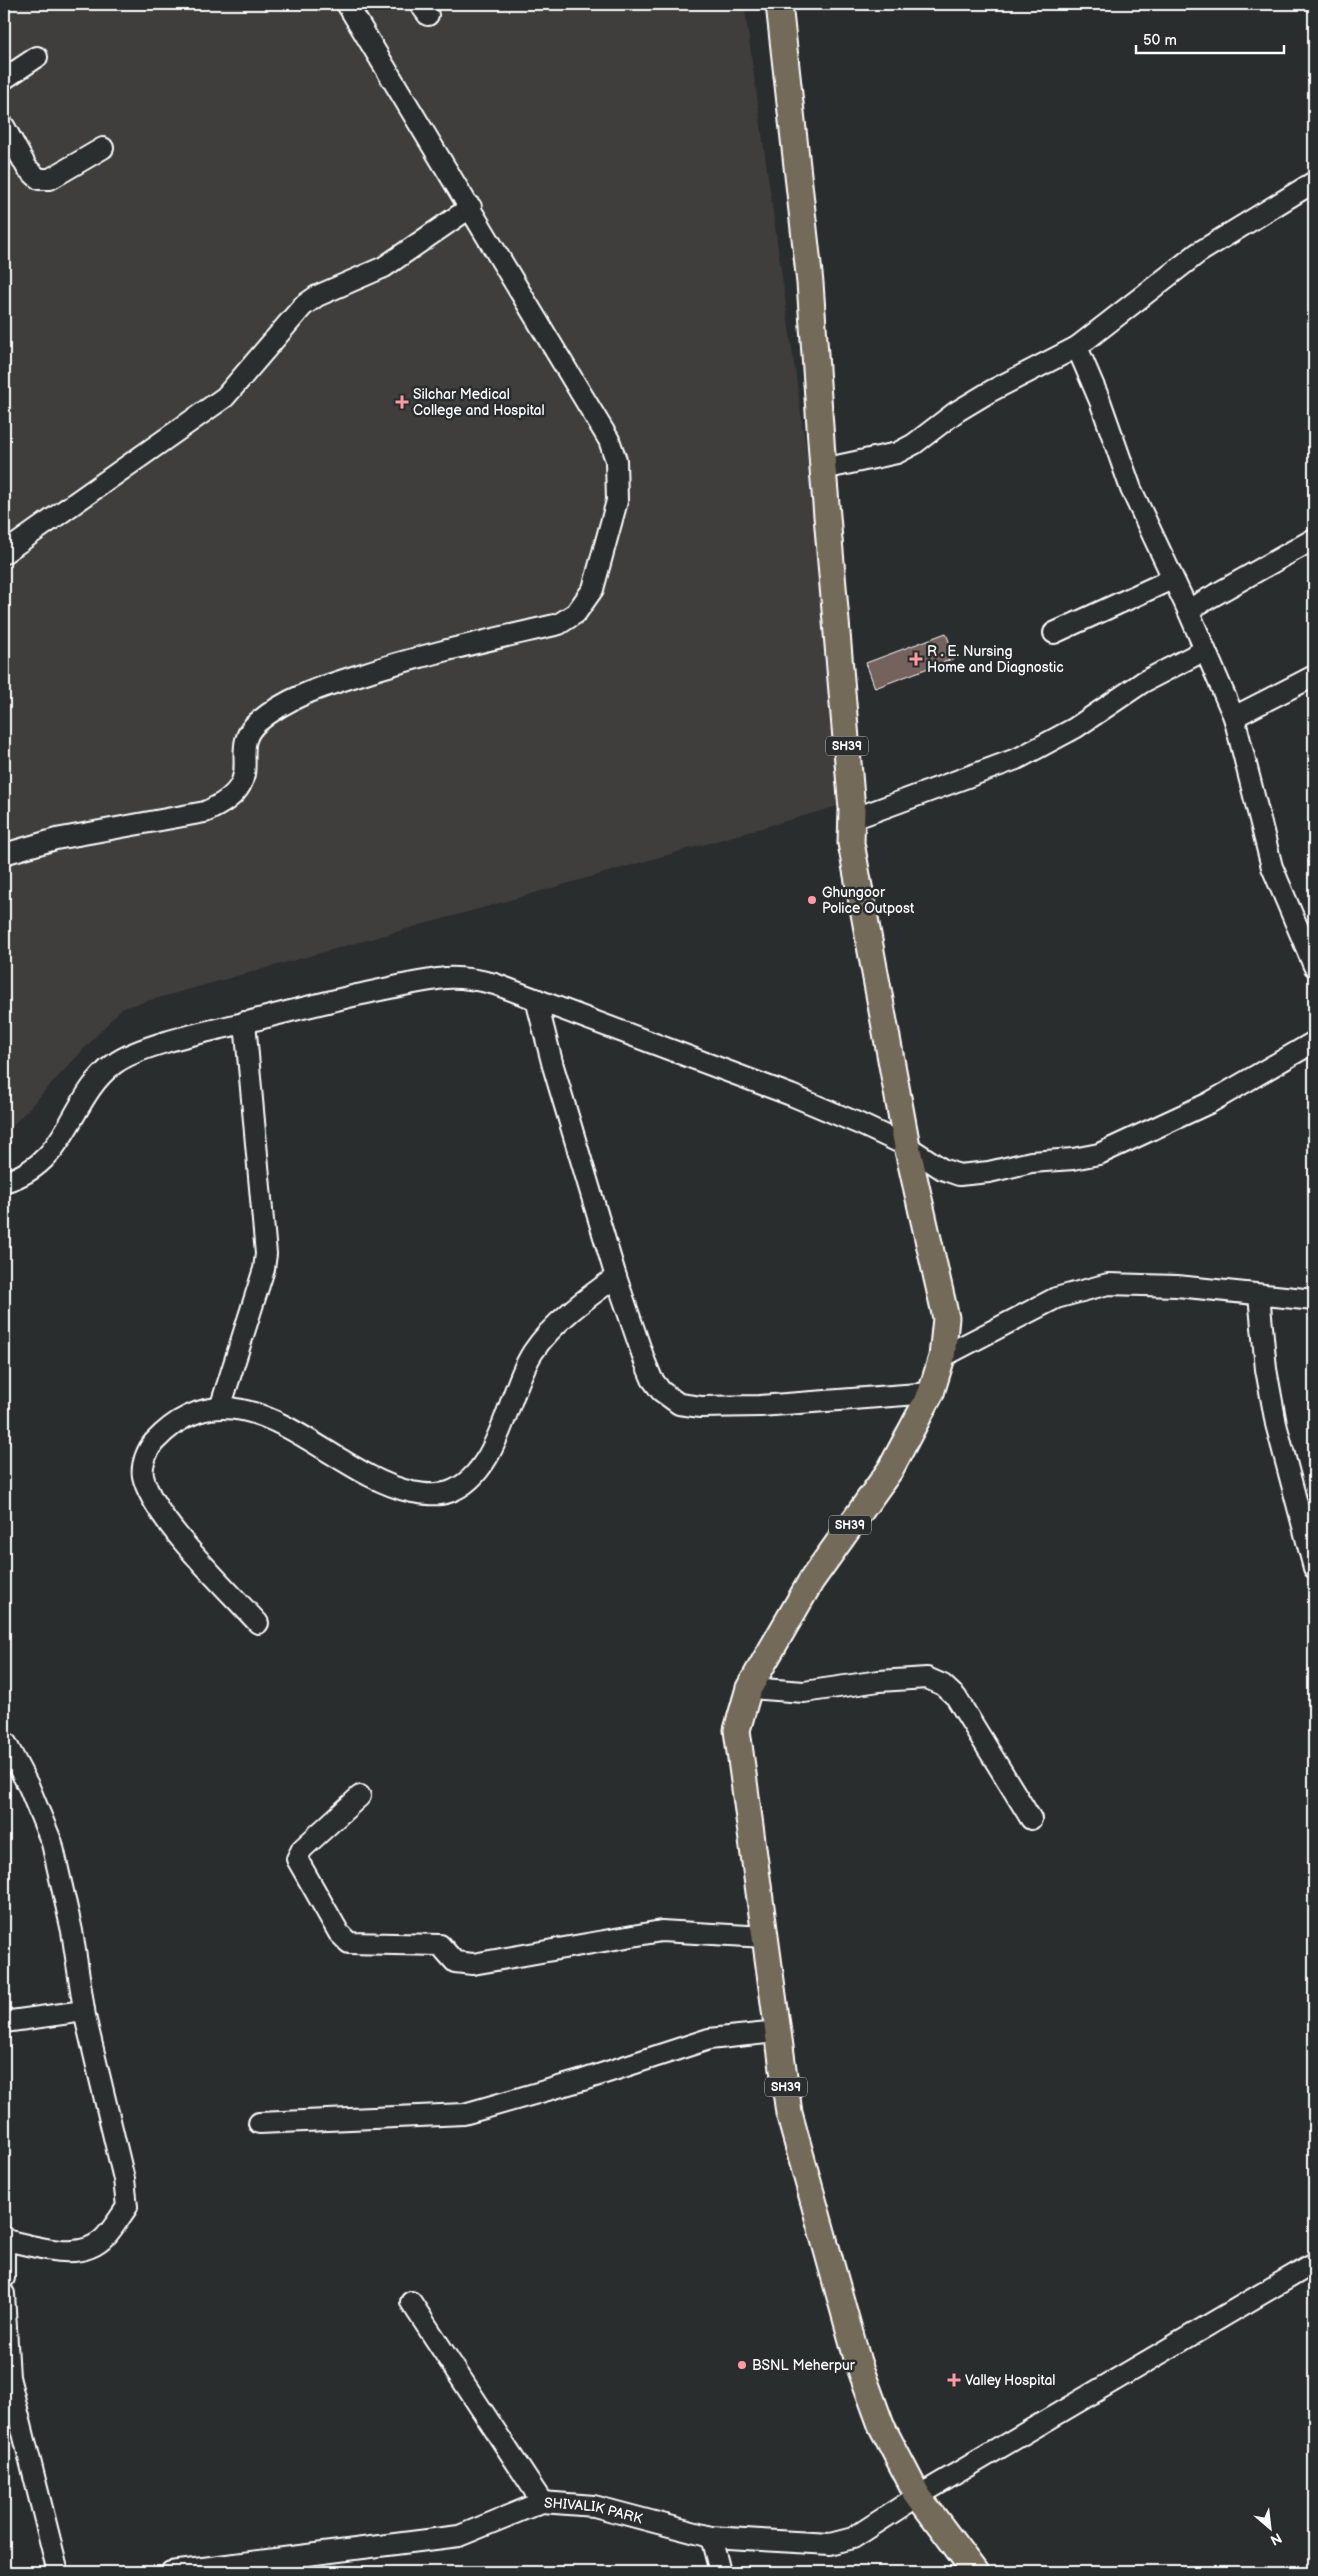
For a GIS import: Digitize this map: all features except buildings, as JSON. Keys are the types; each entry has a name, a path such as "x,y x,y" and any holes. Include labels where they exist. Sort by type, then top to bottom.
{"main road":[{"name":"SH39","path":"779,4 810,282 823,469 853,819 851,843 907,1146 946,1318 942,1357 931,1393 890,1470 811,1581 749,1688 737,1730 789,2113 858,2362 881,2425 918,2496 974,2572"}],"street":[{"path":"4,854 56,839 205,812 219,806 225,803 244,780 245,739 255,724 276,708 310,691 412,658 558,624 576,613 592,588 617,502 616,460 609,440 347,4"},
{"path":"4,79 37,57"},
{"path":"4,126 27,168 39,179 50,179 103,148"},
{"path":"823,469 897,453 905,449 956,412 991,391 1077,348 1198,254 1314,182"},
{"path":"4,553 225,397 303,306 317,296 384,267 471,208"},
{"path":"1077,348 1100,401 1130,489 1188,610 1234,717 1272,868 1314,966"},
{"path":"1188,610 1314,539"},
{"path":"1054,633 1172,579"},
{"path":"853,819 1019,758 1075,728 1143,682 1205,650"},
{"path":"1234,717 1314,676"},
{"path":"4,1182 23,1175 50,1153 100,1076 115,1063 147,1049 245,1022 412,983 447,978 470,979 495,984 791,1096 907,1146 942,1169 959,1175 989,1172 1031,1162 1073,1159 1099,1154 1209,1104 1314,1042"},
{"path":"536,999 553,1066 616,1277 652,1380 661,1392 679,1404 701,1408 760,1406 931,1393"},
{"path":"220,1408 264,1269 266,1254 245,1022"},
{"path":"258,1623 192,1552 164,1517 148,1492 143,1474 144,1461 150,1447 166,1430 191,1416 220,1408 236,1407 264,1415 396,1488 427,1495 449,1492 468,1481 488,1456 499,1437 509,1405 533,1352 583,1300 616,1277"},
{"path":"942,1357 1056,1298 1108,1284 1176,1286 1259,1296 1314,1300"},
{"path":"1259,1296 1266,1369 1276,1424 1314,1568"},
{"path":"749,1688 768,1691 804,1692 878,1681 927,1678 943,1685 956,1697 1031,1819"},
{"path":"4,2278 5,2238 69,2252 85,2248 105,2237 126,2207 124,2179 84,2011 72,1931 52,1842 36,1803 6,1743"},
{"path":"360,1796 302,1849 297,1859 339,1933 349,1944 440,1945 456,1962 474,1964 661,1931 766,1937"},
{"path":"4,2022 84,2011"},
{"path":"259,2122 464,2114 583,2080 709,2039 778,2032"},
{"name":"SHIVALIK PARK","path":"171,2572 459,2536 542,2502 594,2506 711,2537 830,2544 853,2538 918,2496 1314,2263"},
{"path":"4,2294 9,2377 58,2572"},
{"path":"411,2302 542,2502"},
{"path":"711,2537 720,2572"}],"shaded area":[{"name":"Silchar Medical College and Hospital","path":"4,4 744,4 855,801 489,906 122,1008 4,1135"}],"place":[{"name":"Silchar Medical College and Hospital","path":"402,402"},
{"name":"R . E. Nursing Home and Diagnostic","path":"916,659"},
{"name":"Ghungoor Police Outpost","path":"812,900"},
{"name":"BSNL Meherpur","path":"742,2365"},
{"name":"Valley Hospital","path":"954,2380"}]}
